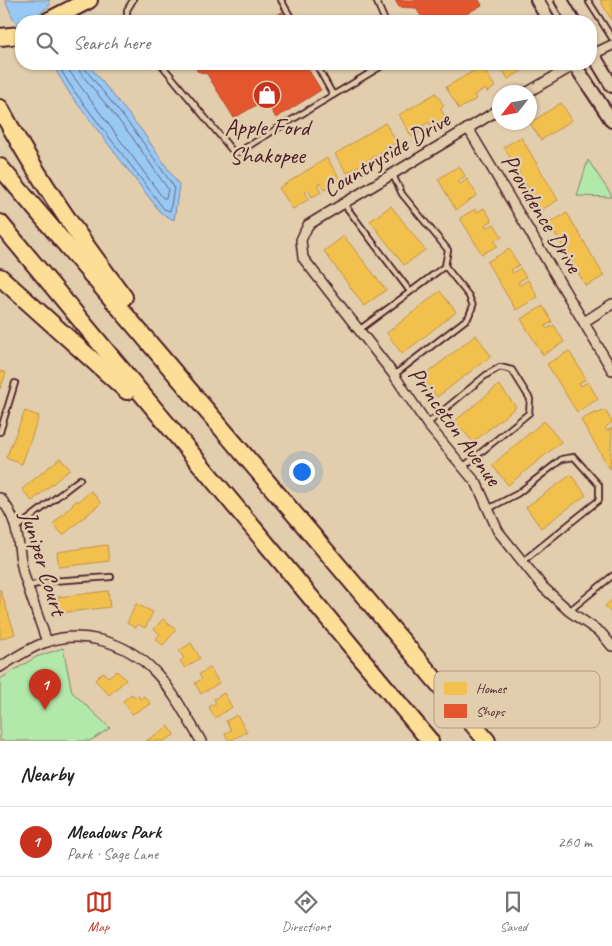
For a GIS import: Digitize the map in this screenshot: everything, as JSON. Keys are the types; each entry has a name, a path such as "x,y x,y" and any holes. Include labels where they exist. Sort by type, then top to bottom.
{"highway":[{"path":"59,15 88,0"},
{"path":"0,37 15,36"},
{"path":"0,108 26,157 86,247 224,431"},
{"path":"0,167 434,679"},
{"path":"0,222 176,438 430,741"},
{"path":"0,277 95,361 176,438"},
{"path":"476,728 487,741"}],"street":[{"path":"537,0 546,15"},
{"path":"561,0 570,15"},
{"path":"597,50 612,44"},
{"path":"597,62 612,86"},
{"path":"537,87 565,70"},
{"path":"579,70 612,121"},
{"name":"Countryside Drive","path":"301,240 308,224 492,114"},
{"name":"Providence Drive","path":"468,128 612,370"},
{"name":"Princeton Avenue","path":"301,240 303,258 394,375 427,424 477,484 498,531 543,587 569,611 601,634 612,646"},
{"path":"584,322 612,304"},
{"name":"Juniper Court","path":"0,498 14,517 24,573 47,642"},
{"path":"0,667 47,642 64,638 94,638 125,648 140,657 161,677 201,741"}],"lane":[{"path":"127,15 127,10 133,0"},
{"path":"281,0 290,15"},
{"path":"376,0 382,15"},
{"path":"589,2 612,38"},
{"path":"166,70 235,154 375,70"},
{"path":"319,70 333,95"},
{"path":"358,331 409,290 445,266 448,250 402,194 392,173"},
{"path":"343,203 356,223 409,290"},
{"path":"394,375 468,318 473,306 469,296 445,266"},
{"path":"427,424 486,375 500,367 512,370 530,399 529,413 463,467"},
{"path":"0,432 15,383"},
{"path":"488,509 517,494 562,459 574,457 599,485 599,500 523,561"},
{"path":"17,528 80,480"},
{"path":"569,611 612,576"},
{"path":"28,586 52,581 112,577"}],"green space":[{"path":"588,160 612,196 612,197 577,196"},
{"path":"63,648 72,692 110,728 90,741 0,741 0,679 36,657"}],"water":[{"path":"5,0 49,0 50,5 38,15 15,15 15,20"},
{"path":"56,70 93,70 142,131 179,185 174,220 161,213 70,94"}],"building: Homes":[{"path":"600,0 612,0 612,21"},
{"path":"475,70 484,70 494,85 492,85 492,89 487,92 485,89 474,95 476,99 459,109 446,87"},
{"path":"503,70 522,70 522,71 508,79"},
{"path":"436,93 444,106 440,108 445,117 431,126 429,122 417,129 419,133 412,137 399,115"},
{"path":"561,103 572,120 541,140 535,130 537,130 537,118"},
{"path":"385,123 397,142 347,173 335,154"},
{"path":"521,137 558,200 541,210 504,147"},
{"path":"327,158 340,179 324,190 320,183 317,185 321,192 312,197 308,190 305,192 309,199 293,209 279,188"},
{"path":"459,166 465,176 458,181 460,184 467,179 477,195 456,210 438,179"},
{"path":"391,206 425,250 404,265 370,221"},
{"path":"484,208 492,221 485,225 487,228 494,224 502,237 494,241 497,246 482,254 460,218 475,209 477,212"},
{"path":"567,213 604,276 586,286 549,223"},
{"path":"344,236 386,290 364,306 324,251"},
{"path":"509,249 519,265 511,270 513,273 520,268 526,277 518,282 520,285 528,280 538,297 516,310 487,262"},
{"path":"440,291 456,312 402,354 387,333"},
{"path":"543,306 552,322 545,326 547,329 554,325 564,342 543,355 521,319"},
{"path":"476,335 491,356 437,397 422,377"},
{"path":"569,351 586,379 579,383 581,386 588,382 598,399 577,412 547,364"},
{"path":"0,371 6,373 0,389"},
{"path":"499,385 516,407 473,442 455,421"},
{"path":"605,410 612,422 605,428 607,431 612,428 610,469 581,420 596,412 597,414"},
{"path":"25,411 39,416 22,464 6,458"},
{"path":"544,421 561,442 508,485 492,465"},
{"path":"60,458 70,469 32,501 22,489"},
{"path":"571,475 586,495 541,528 526,507"},
{"path":"91,491 101,503 63,535 53,524 77,500 78,502"},
{"path":"107,545 109,561 59,567 57,552"},
{"path":"0,589 15,634 0,639"},
{"path":"108,591 110,607 60,613 58,597"},
{"path":"612,600 612,614 605,606"},
{"path":"136,604 153,612 145,628 138,624 136,628 127,623"},
{"path":"163,619 176,630 163,645 156,639 160,634 154,629"},
{"path":"191,643 200,658 185,668 180,661 184,658 179,651"},
{"path":"210,668 219,683 201,694 195,683 202,679 199,674"},
{"path":"117,671 126,680 109,695 95,680 103,672 108,677"},
{"path":"224,693 232,707 215,718 209,707 216,703 214,699"},
{"path":"132,694 135,698 138,695 140,699 144,696 151,704 132,714 123,701"},
{"path":"237,715 247,732 229,741 225,734 231,730 226,721"},
{"path":"169,726 174,735 164,741 146,741"}],"building: Shops":[{"path":"395,0 479,0 482,5 464,15 420,15 416,8 399,7"},
{"name":"Apple Ford Shakopee","path":"309,70 321,90 276,118 265,100 234,118 207,74 197,71"}],"place":[{"name":"Apple Ford Shakopee","path":"267,95"},
{"name":"Meadows Park","path":"45,710"}]}
